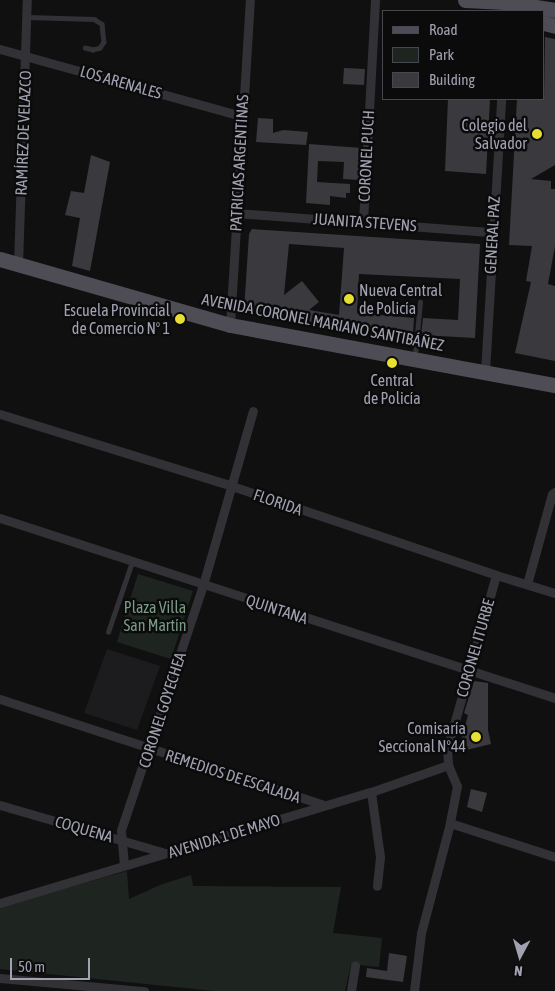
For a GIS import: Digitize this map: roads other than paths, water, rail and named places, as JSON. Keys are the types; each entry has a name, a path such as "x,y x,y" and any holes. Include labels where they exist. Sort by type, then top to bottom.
{"main road":[{"path":"465,0 555,10"},
{"name":"AVENIDA CORONEL MARIANO SANTIBÁÑEZ","path":"0,259 18,266 230,325 555,385"}],"street":[{"name":"RAMÍREZ DE VELAZCO","path":"18,266 27,0"},
{"name":"PATRICIAS ARGENTINAS","path":"230,325 250,0"},
{"name":"CORONEL PUCH","path":"363,222 375,0"},
{"name":"LOS ARENALES","path":"0,49 242,116"},
{"name":"GENERAL PAZ","path":"486,372 492,232 501,100"},
{"name":"JUANITA STEVENS","path":"237,213 492,232"},
{"name":"CORONEL GOYECHEA","path":"124,865 121,830 203,585 253,411"},
{"name":"FLORIDA","path":"0,414 232,486 555,593"},
{"path":"527,584 554,493"},
{"name":"QUINTANA","path":"0,518 555,698"},
{"name":"CORONEL ITURBE","path":"448,765 447,749 496,575"},
{"name":"REMEDIOS DE ESCALADA","path":"0,699 324,805"},
{"path":"414,991 421,933 450,824 456,786 448,765"},
{"name":"AVENIDA 1 DE MAYO","path":"0,903 371,792 448,765"},
{"path":"371,792 380,857 377,886"},
{"name":"COQUENA","path":"0,805 167,854"},
{"path":"450,824 555,856"},
{"path":"351,991 355,964"},
{"path":"0,978 144,991"}],"lane":[{"path":"27,17 94,18 102,24 104,42 100,48 93,50 85,48"},
{"path":"414,359 420,302"},
{"path":"108,632 132,562"}],"place":[{"name":"Colegio del Salvador","path":"537,134"},
{"name":"Nueva Central de Policía","path":"349,299"},
{"name":"Escuela Provincial de Comercio N° 1","path":"180,319"},
{"name":"Central de Policía","path":"392,363"},
{"name":"Comisaría Seccional N°44","path":"476,737"}],"park label":[{"name":"Plaza Villa San Martín","path":"155,616"}]}
